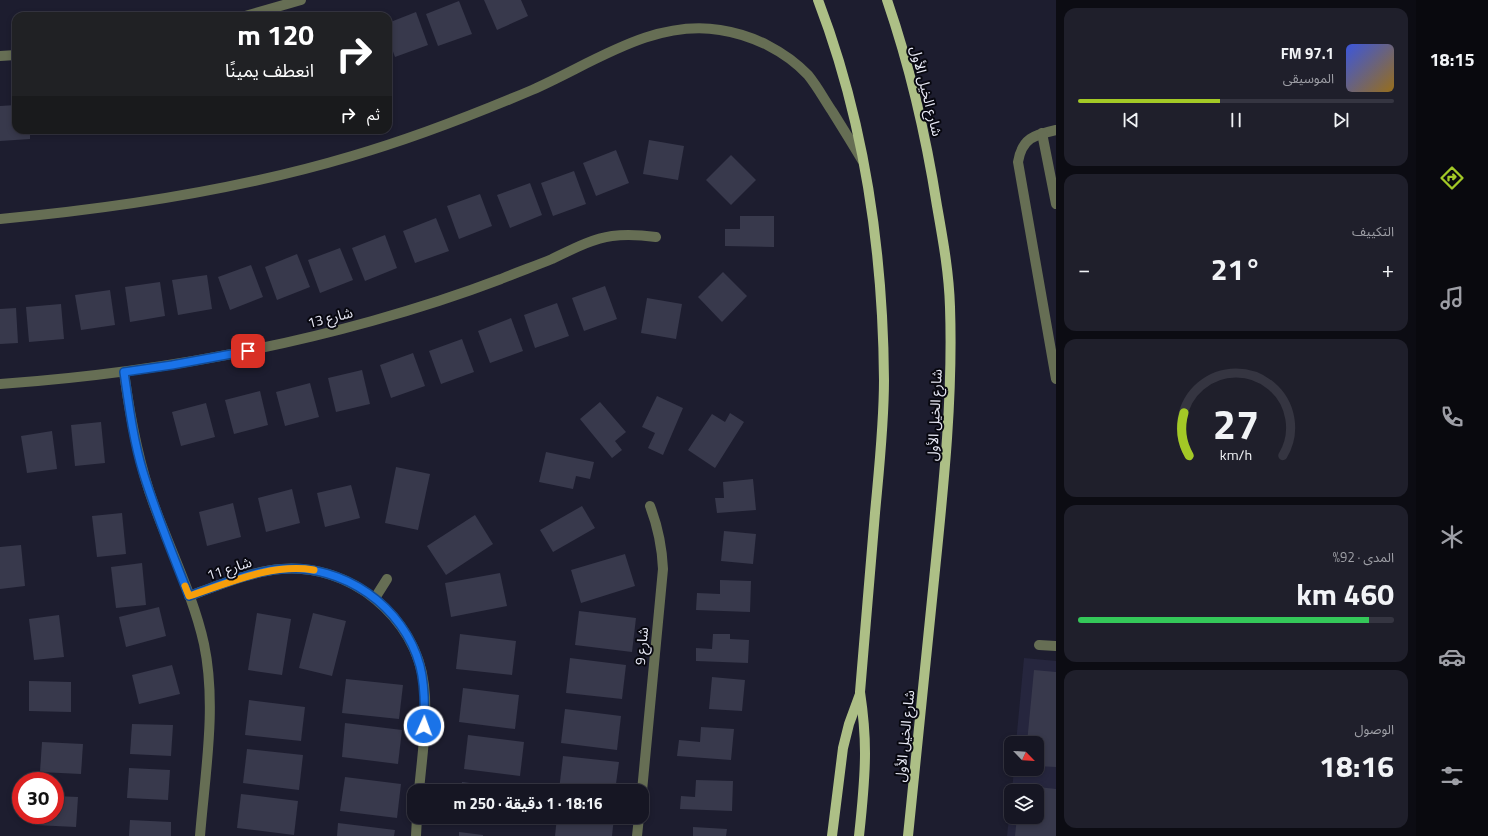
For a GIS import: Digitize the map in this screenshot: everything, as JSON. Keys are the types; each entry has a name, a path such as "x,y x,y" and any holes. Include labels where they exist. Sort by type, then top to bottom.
{"main road":[{"path":"818,0 845,83 862,160 869,195 877,256 882,318 884,380 881,441 860,692 864,722 865,782 859,836"},
{"name":"شارع الخيل الأول","path":"887,0 918,106 929,158 947,262 950,305 950,390 947,447 908,836"},
{"path":"832,836 844,748 849,724 860,692"}],"street":[{"path":"259,12 301,0"},
{"path":"0,219 115,206 181,196 290,173 352,156 475,114 535,89 641,38 679,29 699,28 739,34 758,41 788,58 808,76 818,89 862,160"},
{"path":"0,56 12,55"},
{"path":"1056,130 1042,133 1025,143 1020,152 1018,162 1052,337 1056,379"},
{"path":"1042,133 1056,204"},
{"name":"شارع 13","path":"0,384 124,372 172,365 266,347 374,321 458,294 540,264 580,246 610,236 626,235 656,238"},
{"path":"124,372 133,432 143,470 153,502 189,596 204,642 208,666 210,691 208,740 200,836"},
{"name":"شارع 9","path":"643,784 663,569 660,536 650,506"},
{"name":"شارع 11","path":"189,596 262,572 302,568 340,578 375,598 390,612 412,645 424,684 425,704 420,784"},
{"path":"375,598 387,579"},
{"path":"1039,645 1056,646"},
{"path":"416,836 417,824"},
{"path":"637,836 638,824"}],"shaded area":[{"path":"1024,658 1056,661 1056,836 1007,836 1008,824 1044,824 1044,784 1013,784 1013,776 1044,776 1044,736 1017,736"}],"building":[{"path":"484,0 521,0 528,16 497,30"},
{"path":"459,1 472,34 438,46 426,14"},
{"path":"416,12 428,45 395,57 392,49 392,21"},
{"path":"12,105 12,134 30,134 30,139 0,141 0,106"},
{"path":"649,140 684,146 678,180 643,174"},
{"path":"616,150 629,183 596,196 583,163"},
{"path":"731,155 756,180 731,205 706,180"},
{"path":"574,171 586,204 553,216 541,183"},
{"path":"530,183 542,215 510,228 497,195"},
{"path":"480,194 492,226 459,239 447,206"},
{"path":"740,216 774,216 774,247 725,246 725,229 740,229"},
{"path":"436,218 449,251 415,263 403,231"},
{"path":"385,235 397,268 365,281 352,248"},
{"path":"340,248 353,280 320,293 308,260"},
{"path":"297,254 310,287 277,300 265,267"},
{"path":"251,265 263,297 230,310 218,277"},
{"path":"723,272 747,296 722,322 698,297"},
{"path":"207,275 212,309 178,315 172,280"},
{"path":"160,282 165,316 130,322 125,287"},
{"path":"605,286 617,319 584,331 572,298"},
{"path":"110,290 115,325 81,330 75,295"},
{"path":"647,298 682,304 676,339 641,333"},
{"path":"557,303 569,336 535,348 524,315"},
{"path":"61,304 64,339 29,342 26,307"},
{"path":"16,308 18,343 0,344 0,309"},
{"path":"511,318 523,351 490,363 478,331"},
{"path":"462,339 474,372 441,384 429,351"},
{"path":"413,353 425,386 391,398 380,365"},
{"path":"362,370 370,404 336,412 328,378"},
{"path":"310,383 319,417 285,426 276,392"},
{"path":"260,391 268,425 234,434 225,400"},
{"path":"657,396 683,408 663,455 648,448 655,433 642,427"},
{"path":"600,402 626,432 615,441 622,450 612,458 580,419"},
{"path":"206,403 215,437 181,446 172,412"},
{"path":"730,413 744,422 715,468 688,450 712,414 725,422"},
{"path":"101,422 105,463 75,466 71,425"},
{"path":"52,431 57,469 27,473 21,436"},
{"path":"546,452 594,462 590,479 576,476 573,489 539,482"},
{"path":"396,467 430,474 418,530 385,523"},
{"path":"753,479 756,510 717,513 715,498 724,498 723,482"},
{"path":"351,485 360,518 325,527 317,493"},
{"path":"292,489 300,523 266,532 258,498"},
{"path":"233,503 241,537 207,546 199,512"},
{"path":"582,506 595,528 553,552 540,530"},
{"path":"122,513 126,554 97,557 92,516"},
{"path":"475,515 493,544 446,575 427,546"},
{"path":"724,531 756,534 753,564 721,561"},
{"path":"21,545 25,586 0,589 0,547"},
{"path":"625,554 635,586 581,603 571,570"},
{"path":"142,563 146,605 116,608 111,567"},
{"path":"500,573 507,606 451,617 445,583"},
{"path":"720,580 751,581 750,612 696,610 697,593 720,594"},
{"path":"159,607 166,636 126,647 119,617"},
{"path":"579,611 636,618 632,652 575,645"},
{"path":"257,613 291,619 282,675 248,670"},
{"path":"313,613 346,621 332,676 299,668"},
{"path":"59,615 64,657 34,660 29,619"},
{"path":"460,634 516,641 512,675 456,669"},
{"path":"713,634 730,634 730,639 749,640 748,663 696,661 696,648 712,649"},
{"path":"570,658 626,665 622,699 566,693"},
{"path":"172,665 180,694 139,704 132,675"},
{"path":"1034,670 1056,672 1056,767 1044,766 1044,736 1028,736"},
{"path":"712,677 745,680 742,711 709,709"},
{"path":"346,679 403,685 399,719 342,713"},
{"path":"29,681 71,682 71,712 29,711"},
{"path":"463,688 519,695 515,729 459,722"},
{"path":"249,700 305,707 301,741 245,735"},
{"path":"565,709 621,716 617,750 561,743"},
{"path":"345,723 402,730 398,764 342,757"},
{"path":"132,724 173,725 171,756 130,754"},
{"path":"701,727 734,729 731,760 677,756 679,740 700,742"},
{"path":"468,735 524,742 520,776 464,769"},
{"path":"42,742 83,744 81,774 40,772"},
{"path":"247,749 303,755 299,790 243,783"},
{"path":"563,756 619,762 616,784 560,784"},
{"path":"129,768 170,770 168,800 127,798"},
{"path":"345,777 401,784 397,818 340,811"},
{"path":"696,780 733,781 732,811 680,809 681,796 695,797"},
{"path":"462,782 478,784 462,784"},
{"path":"1044,788 1056,789 1056,836 1015,836 1016,824 1044,824"},
{"path":"241,794 298,801 294,835 237,828"},
{"path":"64,796 78,797 76,827 35,825 64,824"},
{"path":"130,820 171,822 171,836 129,836"},
{"path":"338,823 395,830 394,836 337,836"},
{"path":"556,824 613,824 612,836 555,836"},
{"path":"693,827 727,829 726,836 693,836"},
{"path":"459,832 483,835 483,836 459,836"}],"slow traffic":[{"path":"185,586 189,596 262,572 302,568 314,570"}],"route":[{"path":"248,351 124,372 128,405 143,470 164,534 189,596 262,572 281,569 302,568 321,572 340,578 358,587 375,598 390,612 412,645 424,684 424,726"}]}
